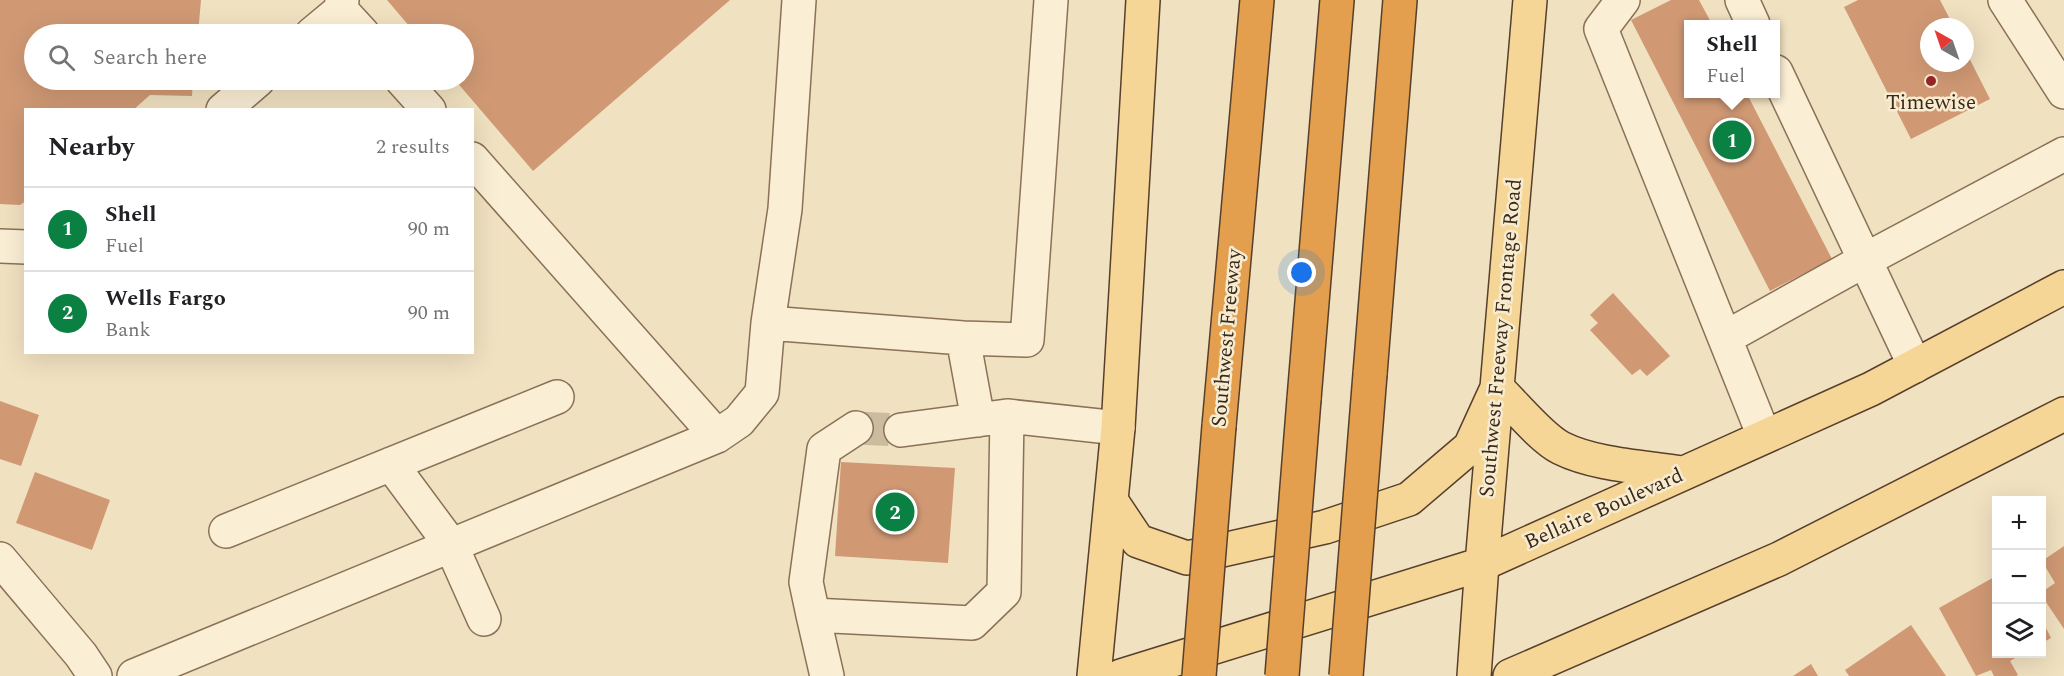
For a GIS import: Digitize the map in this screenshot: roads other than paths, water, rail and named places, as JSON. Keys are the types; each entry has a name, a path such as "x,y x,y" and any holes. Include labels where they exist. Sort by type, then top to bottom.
{"highway":[{"name":"Southwest Freeway","path":"1198,676 1257,0"},
{"path":"1282,676 1337,0"},
{"path":"1346,676 1400,0"}],"main road":[{"path":"1094,676 1118,428 1143,0"},
{"name":"Southwest Freeway Frontage Road","path":"1474,676 1530,0"},
{"name":"Bellaire Boulevard","path":"1122,676 1482,564 1871,388 2064,287"},
{"path":"1112,502 1138,541 1187,558 1325,527 1409,498 1470,447 1497,388 1560,448 1595,459 1682,474"},
{"path":"1510,676 1779,558 2064,414"}],"lane":[{"path":"134,676 717,436 740,421 762,393 768,323 785,209 799,0"},
{"path":"768,323 963,338 1028,340 1051,0"},
{"path":"1623,0 1602,29 1764,436"},
{"path":"1742,0 1751,20"},
{"path":"2005,0 2064,92"},
{"path":"322,24 342,5 356,24"},
{"path":"1780,81 1915,366"},
{"path":"225,108 246,90"},
{"path":"411,90 427,108"},
{"path":"1725,338 1864,260 2064,154"},
{"path":"474,161 717,436"},
{"path":"0,246 24,247"},
{"path":"813,615 972,623 1004,592 993,418 963,338"},
{"path":"226,531 556,397"},
{"path":"901,430 993,418 1118,428"},
{"path":"827,676 806,582 824,450 856,428"},
{"path":"391,464 451,545 484,619"},
{"path":"0,559 81,655 95,676"}],"tunnel":[{"path":"856,428 901,430"}],"place":[{"name":"Timewise","path":"1931,81"},
{"name":"Shell","path":"1732,140"},
{"name":"Wells Fargo","path":"895,512"}]}
